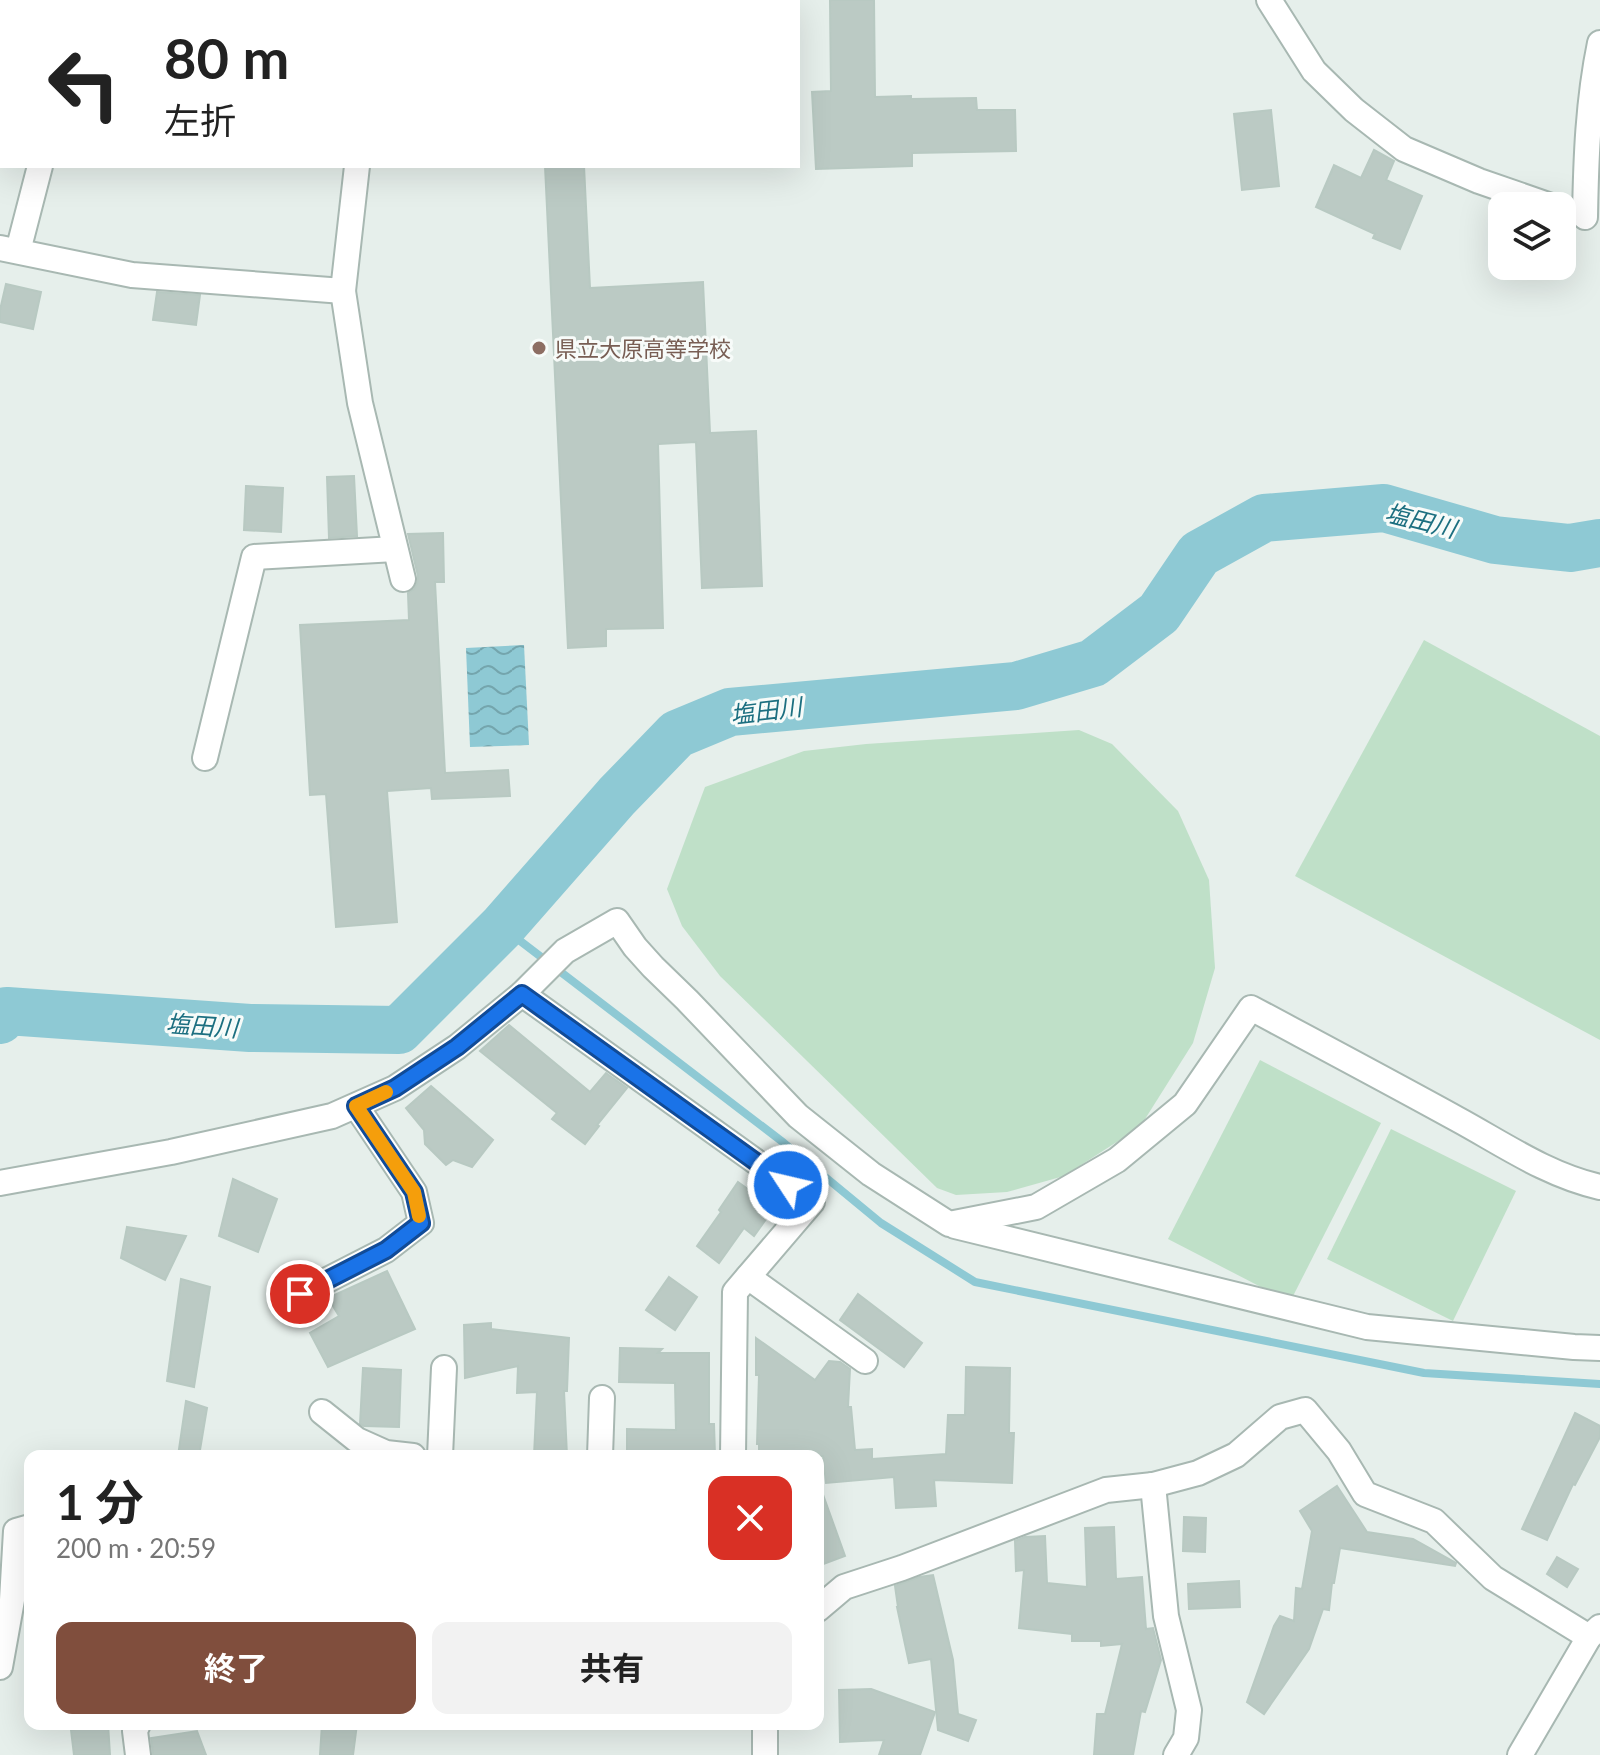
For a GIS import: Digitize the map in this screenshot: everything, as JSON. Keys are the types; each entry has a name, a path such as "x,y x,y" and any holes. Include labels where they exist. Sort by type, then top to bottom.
{"street":[{"path":"1269,0 1314,71 1354,110 1404,149 1511,192"},
{"path":"1582,217 1586,143 1600,43"},
{"path":"39,168 9,250 132,275 343,291"},
{"path":"357,168 343,291 360,403 403,579"},
{"path":"205,758 254,557 395,549"},
{"path":"0,1183 186,1149 332,1116 356,1106 395,1088 457,1047 522,994 565,951 617,921 653,967 798,1116 871,1174 949,1224 1367,1327 1600,1348"},
{"path":"522,994 812,1202 735,1292 733,1450"},
{"path":"949,1224 1036,1207 1117,1160 1185,1104 1251,1008 1519,1156 1580,1183 1600,1187"},
{"path":"300,1294 386,1250 421,1223 414,1192 356,1106"},
{"path":"748,1277 865,1361"},
{"path":"440,1450 444,1368"},
{"path":"600,1450 602,1398"},
{"path":"824,1601 844,1587 1106,1490 1153,1485 1198,1473 1236,1455 1280,1417 1305,1410 1339,1451 1365,1494 1434,1521 1493,1578 1595,1632 1520,1755"},
{"path":"322,1412 357,1440 379,1450"},
{"path":"1153,1485 1166,1616 1189,1710 1186,1738 1176,1755"},
{"path":"0,1667 19,1618 12,1600 16,1531 24,1529"},
{"path":"135,1730 138,1755"},
{"path":"765,1730 765,1755"}],"green space":[{"path":"1424,640 1600,736 1600,1040 1295,876"},
{"path":"1079,730 1112,744 1178,811 1209,880 1215,968 1193,1043 1140,1127 1064,1176 1007,1192 956,1195 937,1188 720,976 682,926 667,889 705,787 804,751"},
{"path":"1260,1060 1381,1123 1290,1302 1168,1239"},
{"path":"1391,1129 1516,1191 1453,1321 1327,1259"}],"water":[{"path":"524,645 529,745 470,747 466,648"}],"building":[{"path":"830,0 874,0 875,97 976,98 977,110 1015,110 1016,151 912,153 912,166 816,169 812,92 831,91"},
{"path":"1271,110 1279,186 1242,190 1234,114"},
{"path":"1374,150 1394,161 1386,180 1422,196 1400,249 1316,207 1334,165 1361,178"},
{"path":"545,168 584,168 590,288 703,282 710,433 756,431 762,586 702,588 696,442 658,444 663,628 606,629 606,646 568,648"},
{"path":"6,284 41,292 33,329 0,322"},
{"path":"157,292 200,295 196,325 153,320"},
{"path":"354,476 357,536 329,538 327,477"},
{"path":"246,486 283,488 281,532 244,530"},
{"path":"443,533 444,582 435,582 445,773 508,770 510,796 432,799 431,788 387,791 397,922 336,927 326,794 310,795 300,625 409,620 408,593 417,584 418,576 408,534"},
{"path":"509,1025 590,1092 606,1073 627,1088 585,1144 552,1119 557,1113 480,1051"},
{"path":"431,1086 493,1140 472,1167 453,1160 446,1165 425,1144 424,1130 406,1108"},
{"path":"233,1179 277,1199 258,1252 219,1236"},
{"path":"738,1182 774,1208 754,1236 744,1228 719,1263 697,1246"},
{"path":"127,1227 186,1236 165,1280 121,1258"},
{"path":"387,1271 415,1329 328,1367 310,1333 339,1316 328,1298"},
{"path":"669,1277 697,1297 675,1330 646,1310"},
{"path":"181,1279 210,1287 194,1387 167,1381"},
{"path":"858,1294 922,1343 904,1367 840,1320"},
{"path":"491,1323 491,1329 569,1338 567,1391 564,1391 567,1450 534,1450 537,1392 517,1393 518,1366 465,1378 464,1325"},
{"path":"756,1338 815,1380 829,1361 840,1362 850,1369 848,1407 851,1407 855,1450 872,1449 872,1459 946,1454 948,1415 965,1415 966,1367 1010,1368 1009,1433 1014,1433 1012,1483 934,1480 936,1506 896,1508 894,1477 826,1483 824,1450 759,1450 759,1375 756,1375"},
{"path":"620,1348 662,1349 658,1353 709,1353 709,1424 714,1424 715,1450 627,1450 627,1429 676,1430 675,1383 619,1382"},
{"path":"363,1368 401,1370 399,1427 360,1424"},
{"path":"186,1401 207,1408 200,1450 179,1450"},
{"path":"1575,1413 1600,1426 1600,1437 1573,1484 1547,1540 1522,1529"},
{"path":"1337,1486 1367,1532 1413,1539 1456,1563 1455,1566 1340,1548 1329,1610 1323,1609 1309,1649 1264,1714 1247,1702 1274,1626 1280,1616 1294,1621 1296,1588 1302,1589 1312,1531 1300,1511"},
{"path":"824,1497 845,1556 824,1564"},
{"path":"1184,1517 1206,1518 1205,1552 1183,1551"},
{"path":"1114,1527 1116,1579 1142,1577 1146,1629 1153,1628 1161,1660 1145,1712 1141,1711 1133,1755 1094,1755 1097,1714 1105,1714 1122,1644 1101,1646 1101,1641 1072,1641 1072,1634 1019,1628 1024,1570 1016,1571 1015,1541 1045,1536 1047,1583 1087,1587 1085,1528"},
{"path":"1557,1557 1578,1569 1567,1587 1547,1574"},
{"path":"933,1575 953,1660 958,1714 976,1720 968,1741 938,1730 931,1659 909,1663 897,1607 895,1586"},
{"path":"1239,1581 1240,1607 1189,1609 1188,1584"},
{"path":"871,1689 935,1712 920,1755 879,1755 884,1740 840,1742 839,1690"},
{"path":"71,1730 108,1730 110,1755 74,1755"},
{"path":"322,1730 356,1730 353,1755 320,1755"},
{"path":"197,1731 206,1755 153,1755 151,1738"}],"waterway":[{"name":"塩田川","path":"0,1020 7,1011 250,1028 399,1030 502,927 617,796 677,734 730,712 1016,686 1093,663 1159,613 1199,554 1264,518 1384,508 1495,540 1570,548 1600,543"},
{"path":"502,927 784,1143 881,1223 975,1282 1424,1373 1600,1384"}],"slow traffic":[{"path":"386,1092 356,1106 414,1192 419,1216"}],"place":[{"name":"県立大原高等学校","path":"539,348"}],"route":[{"path":"300,1294 386,1250 421,1223 414,1192 356,1106 395,1088 457,1047 522,994 788,1185"}]}
